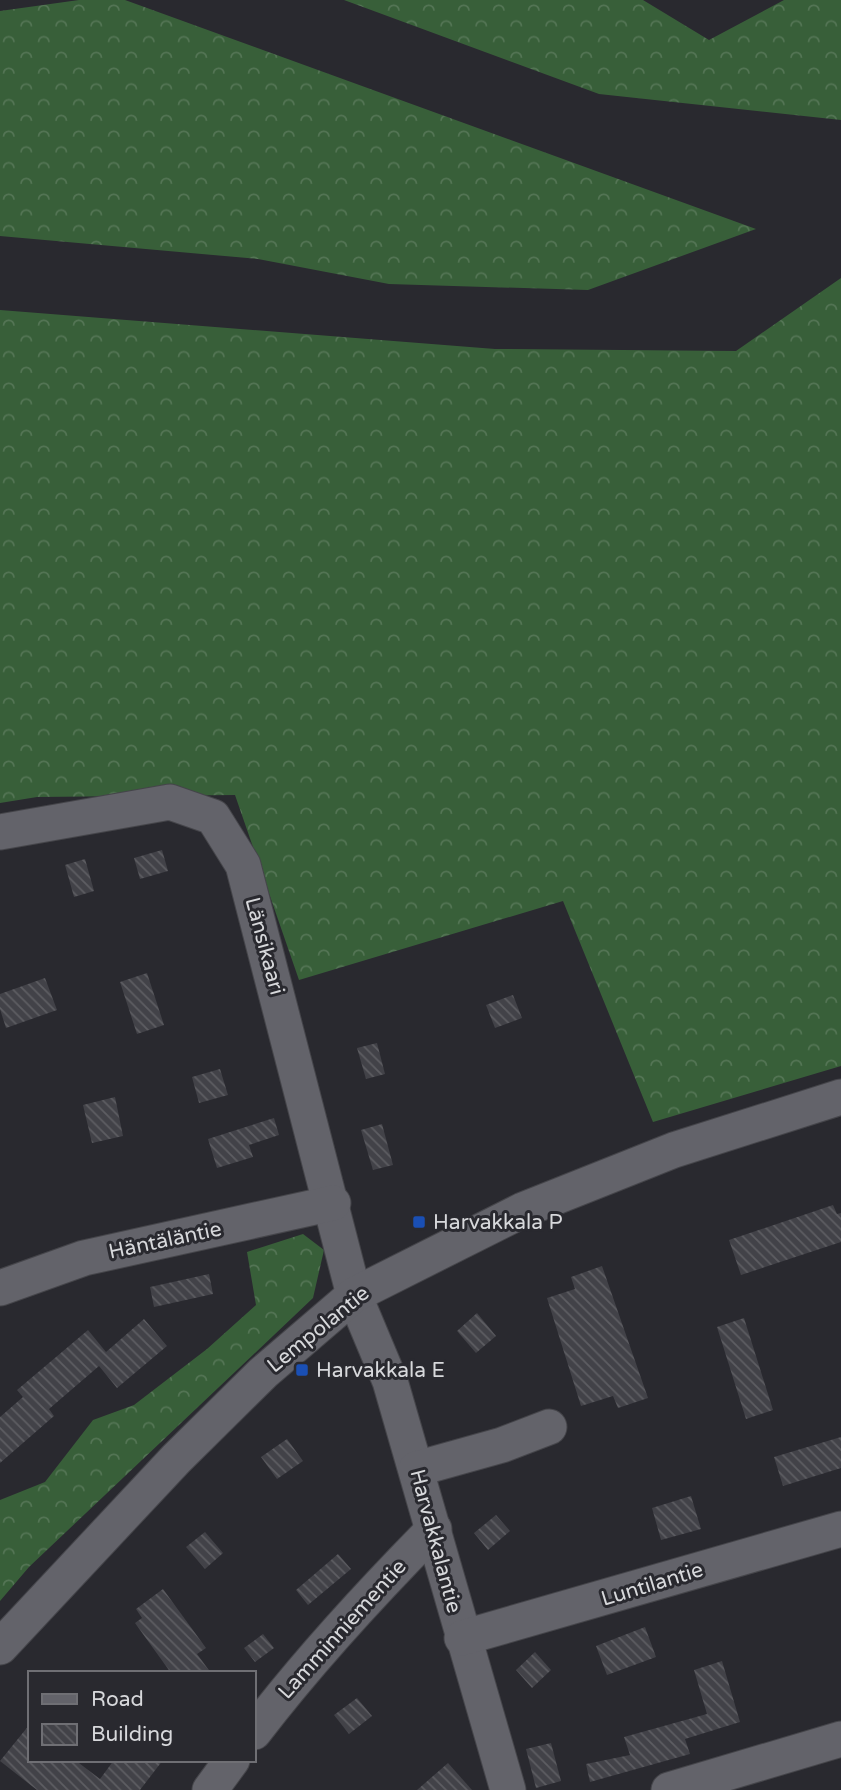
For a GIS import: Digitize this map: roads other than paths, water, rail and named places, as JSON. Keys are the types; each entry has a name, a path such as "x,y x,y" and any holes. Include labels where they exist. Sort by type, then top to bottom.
{"street":[{"name":"Länsikaari","path":"0,832 170,802 213,817 243,865 333,1203 354,1294"},
{"name":"Lempolantie","path":"0,1647 185,1449 263,1373 354,1294 523,1210 674,1150 841,1097"},
{"name":"Häntäläntie","path":"0,1288 84,1258 333,1203"},
{"name":"Harvakkalantie","path":"354,1294 390,1381 508,1790"},
{"path":"416,1469 502,1445 549,1427"},
{"name":"Lamminniementie","path":"256,1729 308,1662 434,1529"},
{"name":"Luntilantie","path":"462,1638 841,1529"},
{"path":"669,1790 841,1739"},
{"path":"209,1790 230,1762"}],"place":[{"name":"Harvakkala P","path":"419,1222"},
{"name":"Harvakkala E","path":"302,1370"}]}
